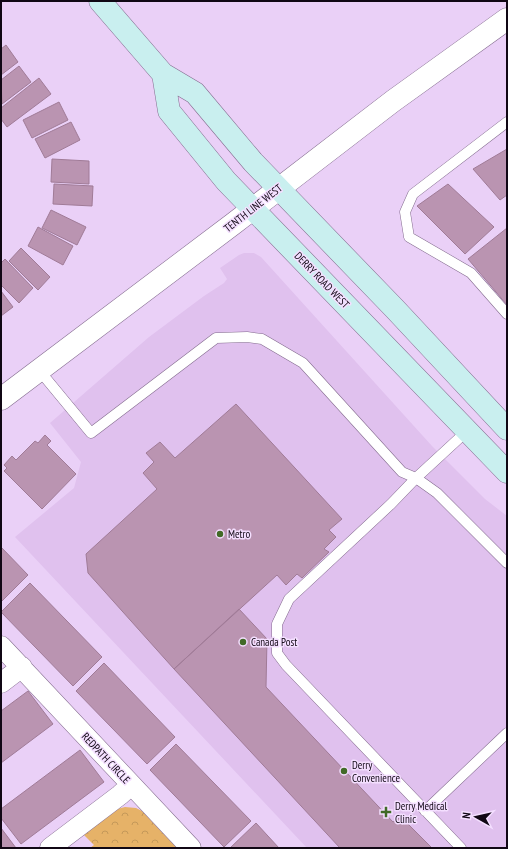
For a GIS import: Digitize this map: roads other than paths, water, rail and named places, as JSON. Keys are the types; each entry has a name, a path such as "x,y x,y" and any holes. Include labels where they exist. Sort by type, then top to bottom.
{"main road":[{"path":"100,1 163,74 195,93 253,162 278,189 395,309 507,429"},
{"name":"DERRY ROAD WEST","path":"163,74 169,111 226,181 507,472"}],"street":[{"name":"TENTH LINE WEST","path":"1,399 253,209 393,101 507,19"},
{"name":"REDPATH CIRCLE","path":"1,646 191,848"},
{"path":"1,683 22,667"},
{"path":"50,848 132,785"}],"lane":[{"path":"507,122 413,194 405,212 409,237 471,273 507,314"},
{"path":"39,370 91,433 216,338 247,337 262,339 303,362 402,472 416,478 437,493 507,563"},
{"path":"461,848 286,665 277,653 277,624 289,599 467,431"},
{"path":"425,811 507,733"}],"place":[{"name":"Metro","path":"220,534"},
{"name":"Canada Post","path":"243,642"},
{"name":"Derry Convenience","path":"344,771"},
{"name":"Derry Medical Clinic","path":"386,812"}]}
